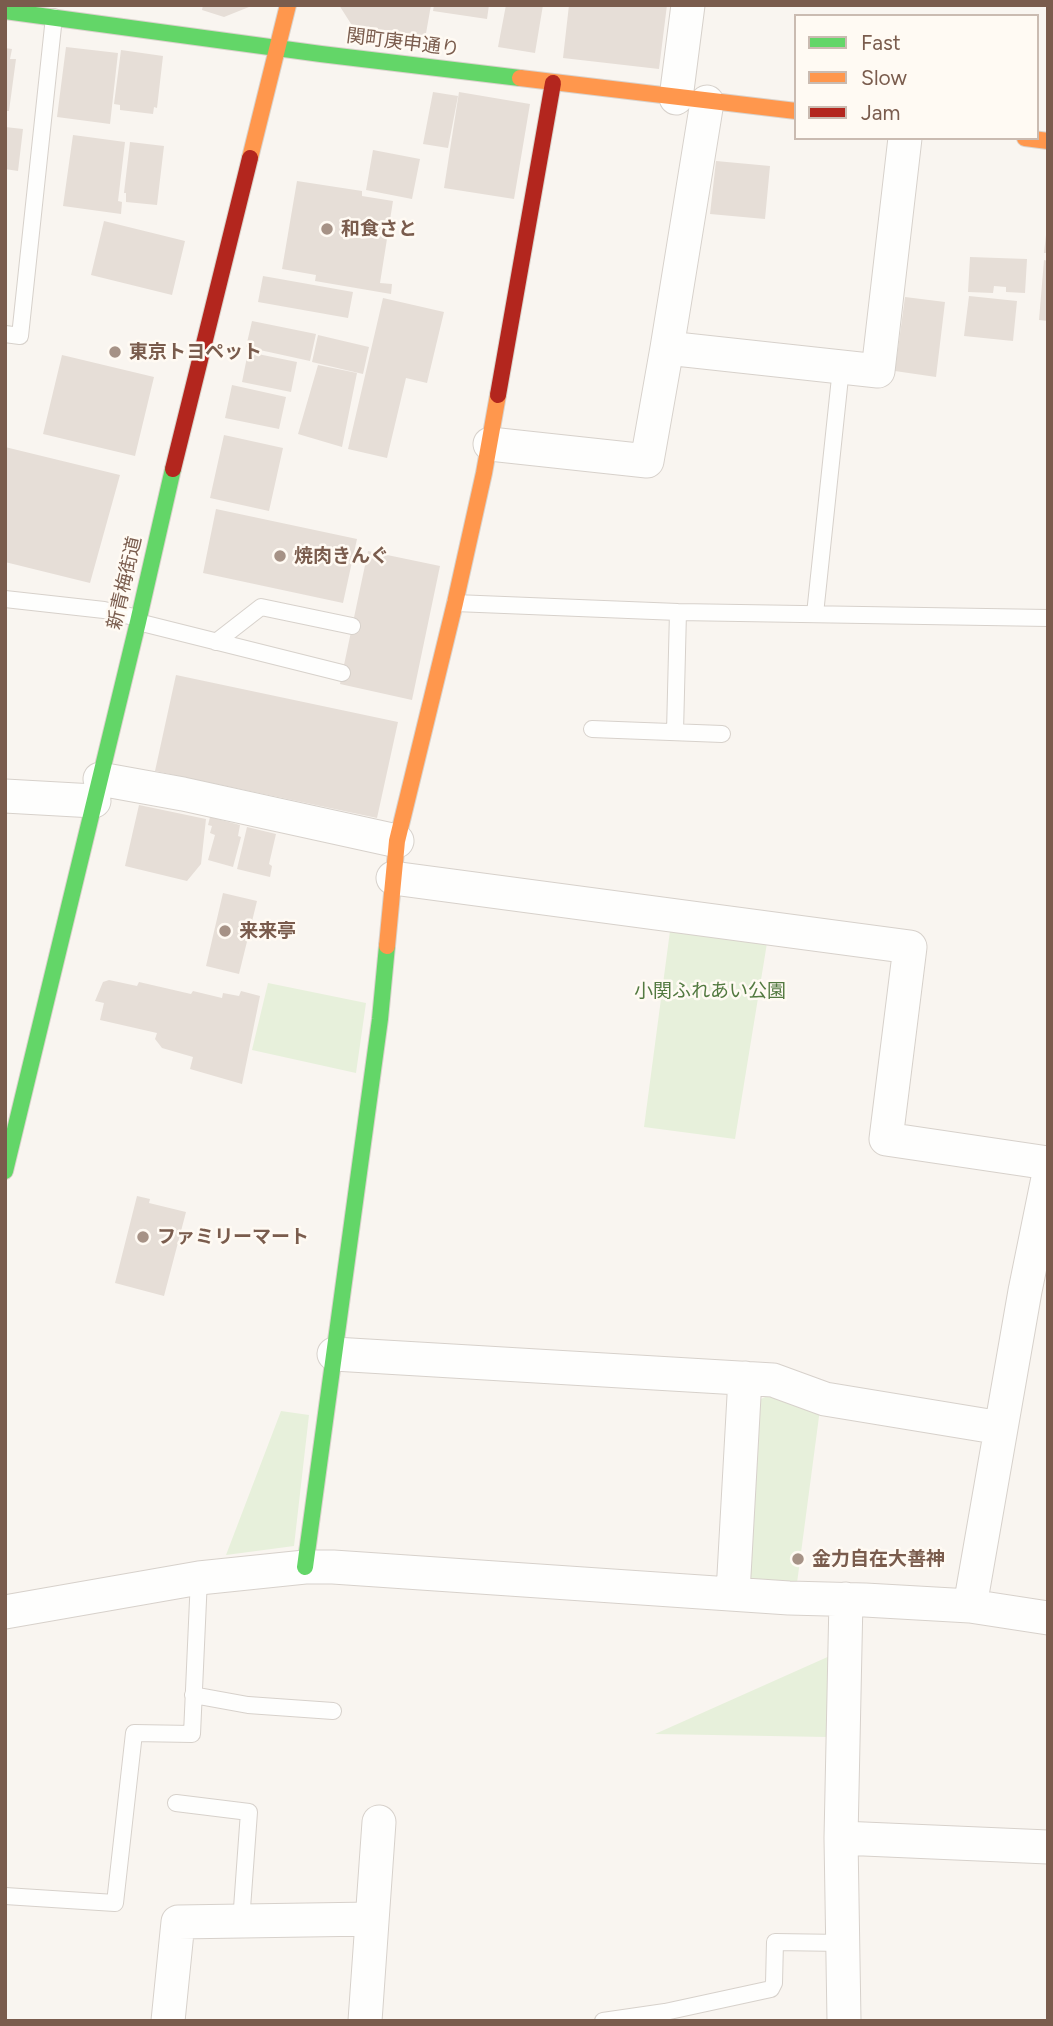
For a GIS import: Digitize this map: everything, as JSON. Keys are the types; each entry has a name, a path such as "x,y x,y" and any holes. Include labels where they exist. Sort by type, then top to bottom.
{"street":[{"name":"新青梅街道","path":"5,1171 172,471 288,5"},
{"path":"490,444 647,461 667,348 692,100 688,5"},
{"name":"関町庚申通り","path":"5,11 552,83 794,111"},
{"path":"305,1567 380,1019 397,841 455,603 490,444 552,83"},
{"path":"667,348 878,371 905,140"},
{"path":"5,796 60,797 97,790 183,794 397,841"},
{"path":"393,878 909,947 886,1139 1048,1163"},
{"path":"971,1606 1001,1428 1036,1293 1048,1178"},
{"path":"334,1354 773,1380 825,1399 1001,1428"},
{"path":"733,1593 746,1378"},
{"path":"5,1612 199,1578 333,1566 789,1598 971,1606 1048,1618"},
{"path":"844,2021 841,1838 846,1599"},
{"path":"365,2021 379,1822"},
{"path":"841,1838 1048,1847"},
{"path":"168,2021 178,1922 372,1919"}],"lane":[{"path":"5,334 20,336 54,17"},
{"path":"815,614 841,368"},
{"path":"5,599 104,610 216,642 342,673"},
{"path":"455,603 678,612 1048,618"},
{"path":"216,642 261,607 352,626"},
{"path":"675,732 678,612"},
{"path":"592,729 722,734"},
{"path":"5,1896 116,1903 134,1733 192,1734 199,1578"},
{"path":"193,1695 248,1705 333,1711"},
{"path":"176,1803 249,1812 241,1922"},
{"path":"603,2021 665,2012 771,1989 774,1983 775,1942 843,1943"}],"green space":[{"name":"小関ふれあい公園","path":"670,931 767,943 735,1139 644,1127"},
{"path":"268,983 366,1003 356,1073 252,1050"},
{"path":"771,1394 820,1409 797,1583 752,1579 744,1568 755,1402"},
{"path":"281,1411 309,1415 294,1546 226,1555"},
{"path":"832,1655 827,1737 655,1734"}],"building":[{"path":"203,5 254,5 224,17 202,10"},
{"path":"339,5 431,5 425,39 353,27"},
{"path":"434,5 489,5 487,19 433,11"},
{"path":"506,5 543,5 535,53 498,47"},
{"path":"569,5 667,5 659,69 563,58"},
{"path":"66,47 118,53 110,124 57,117"},
{"path":"5,48 12,49 10,59 16,59 9,111 5,111"},
{"path":"121,50 163,56 157,108 154,107 153,114 120,110 120,105 114,104"},
{"path":"433,92 458,96 448,148 423,144"},
{"path":"459,92 530,104 514,199 444,188"},
{"path":"5,127 23,129 18,171 5,169"},
{"path":"73,135 125,142 118,201 122,202 121,214 63,206"},
{"path":"130,142 164,146 157,205 126,202 124,193"},
{"path":"373,150 420,159 412,199 366,190"},
{"path":"716,161 770,166 765,219 710,214"},
{"path":"297,181 362,191 362,196 393,201 380,283 392,284 391,294 315,281 316,275 282,269"},
{"path":"104,221 185,241 172,295 91,275"},
{"path":"1046,235 1048,253 1044,253"},
{"path":"970,257 1027,259 1025,293 1006,292 1006,287 994,286 993,293 968,292"},
{"path":"1044,260 1048,261 1048,321 1039,320"},
{"path":"263,276 353,292 348,318 258,302"},
{"path":"969,296 1017,301 1013,341 964,336"},
{"path":"905,297 945,302 936,377 895,371"},
{"path":"383,298 444,312 427,383 406,378 387,458 348,449"},
{"path":"252,321 316,334 310,361 246,347"},
{"path":"318,335 369,347 363,374 312,362"},
{"path":"248,352 297,362 291,392 242,382"},
{"path":"62,355 154,377 135,456 43,434"},
{"path":"318,365 357,373 342,447 298,434"},
{"path":"232,385 286,397 279,429 225,418"},
{"path":"224,435 283,448 269,511 210,498"},
{"path":"5,447 120,475 90,583 5,562"},
{"name":"焼肉きんぐ","path":"216,509 357,539 343,603 203,573"},
{"path":"368,551 440,566 412,700 340,684"},
{"path":"176,675 398,722 377,818 155,771"},
{"path":"139,805 206,819 201,864 187,881 125,866"},
{"path":"210,817 240,825 238,836 241,837 233,867 208,860 215,835 210,833"},
{"path":"247,827 276,834 269,864 272,866 270,877 237,869"},
{"path":"223,893 257,901 239,974 206,966"},
{"path":"109,980 137,986 139,982 222,998 223,993 239,996 241,991 260,996 242,1084 190,1069 193,1057 162,1048 155,1039 157,1033 100,1020 104,1003 95,1001 103,982"},
{"path":"137,1196 150,1199 149,1203 186,1212 164,1296 115,1283"}],"traffic: fast":[{"path":"5,11 520,78"},
{"path":"5,1171 173,469"},
{"path":"305,1567 380,1019 387,946"}],"traffic: slow":[{"path":"250,158 288,5"},
{"path":"520,78 794,111"},
{"path":"1039,140 1048,141"},
{"path":"387,946 397,841 455,603 498,395"}],"traffic: jam":[{"path":"498,395 553,83"},
{"path":"173,469 250,158"}],"place":[{"name":"和食さと","path":"327,229"},
{"name":"東京トヨペット","path":"115,352"},
{"name":"焼肉きんぐ","path":"280,556"},
{"name":"来来亭","path":"225,931"},
{"name":"ファミリーマート","path":"143,1237"},
{"name":"金力自在大善神","path":"798,1559"}]}
